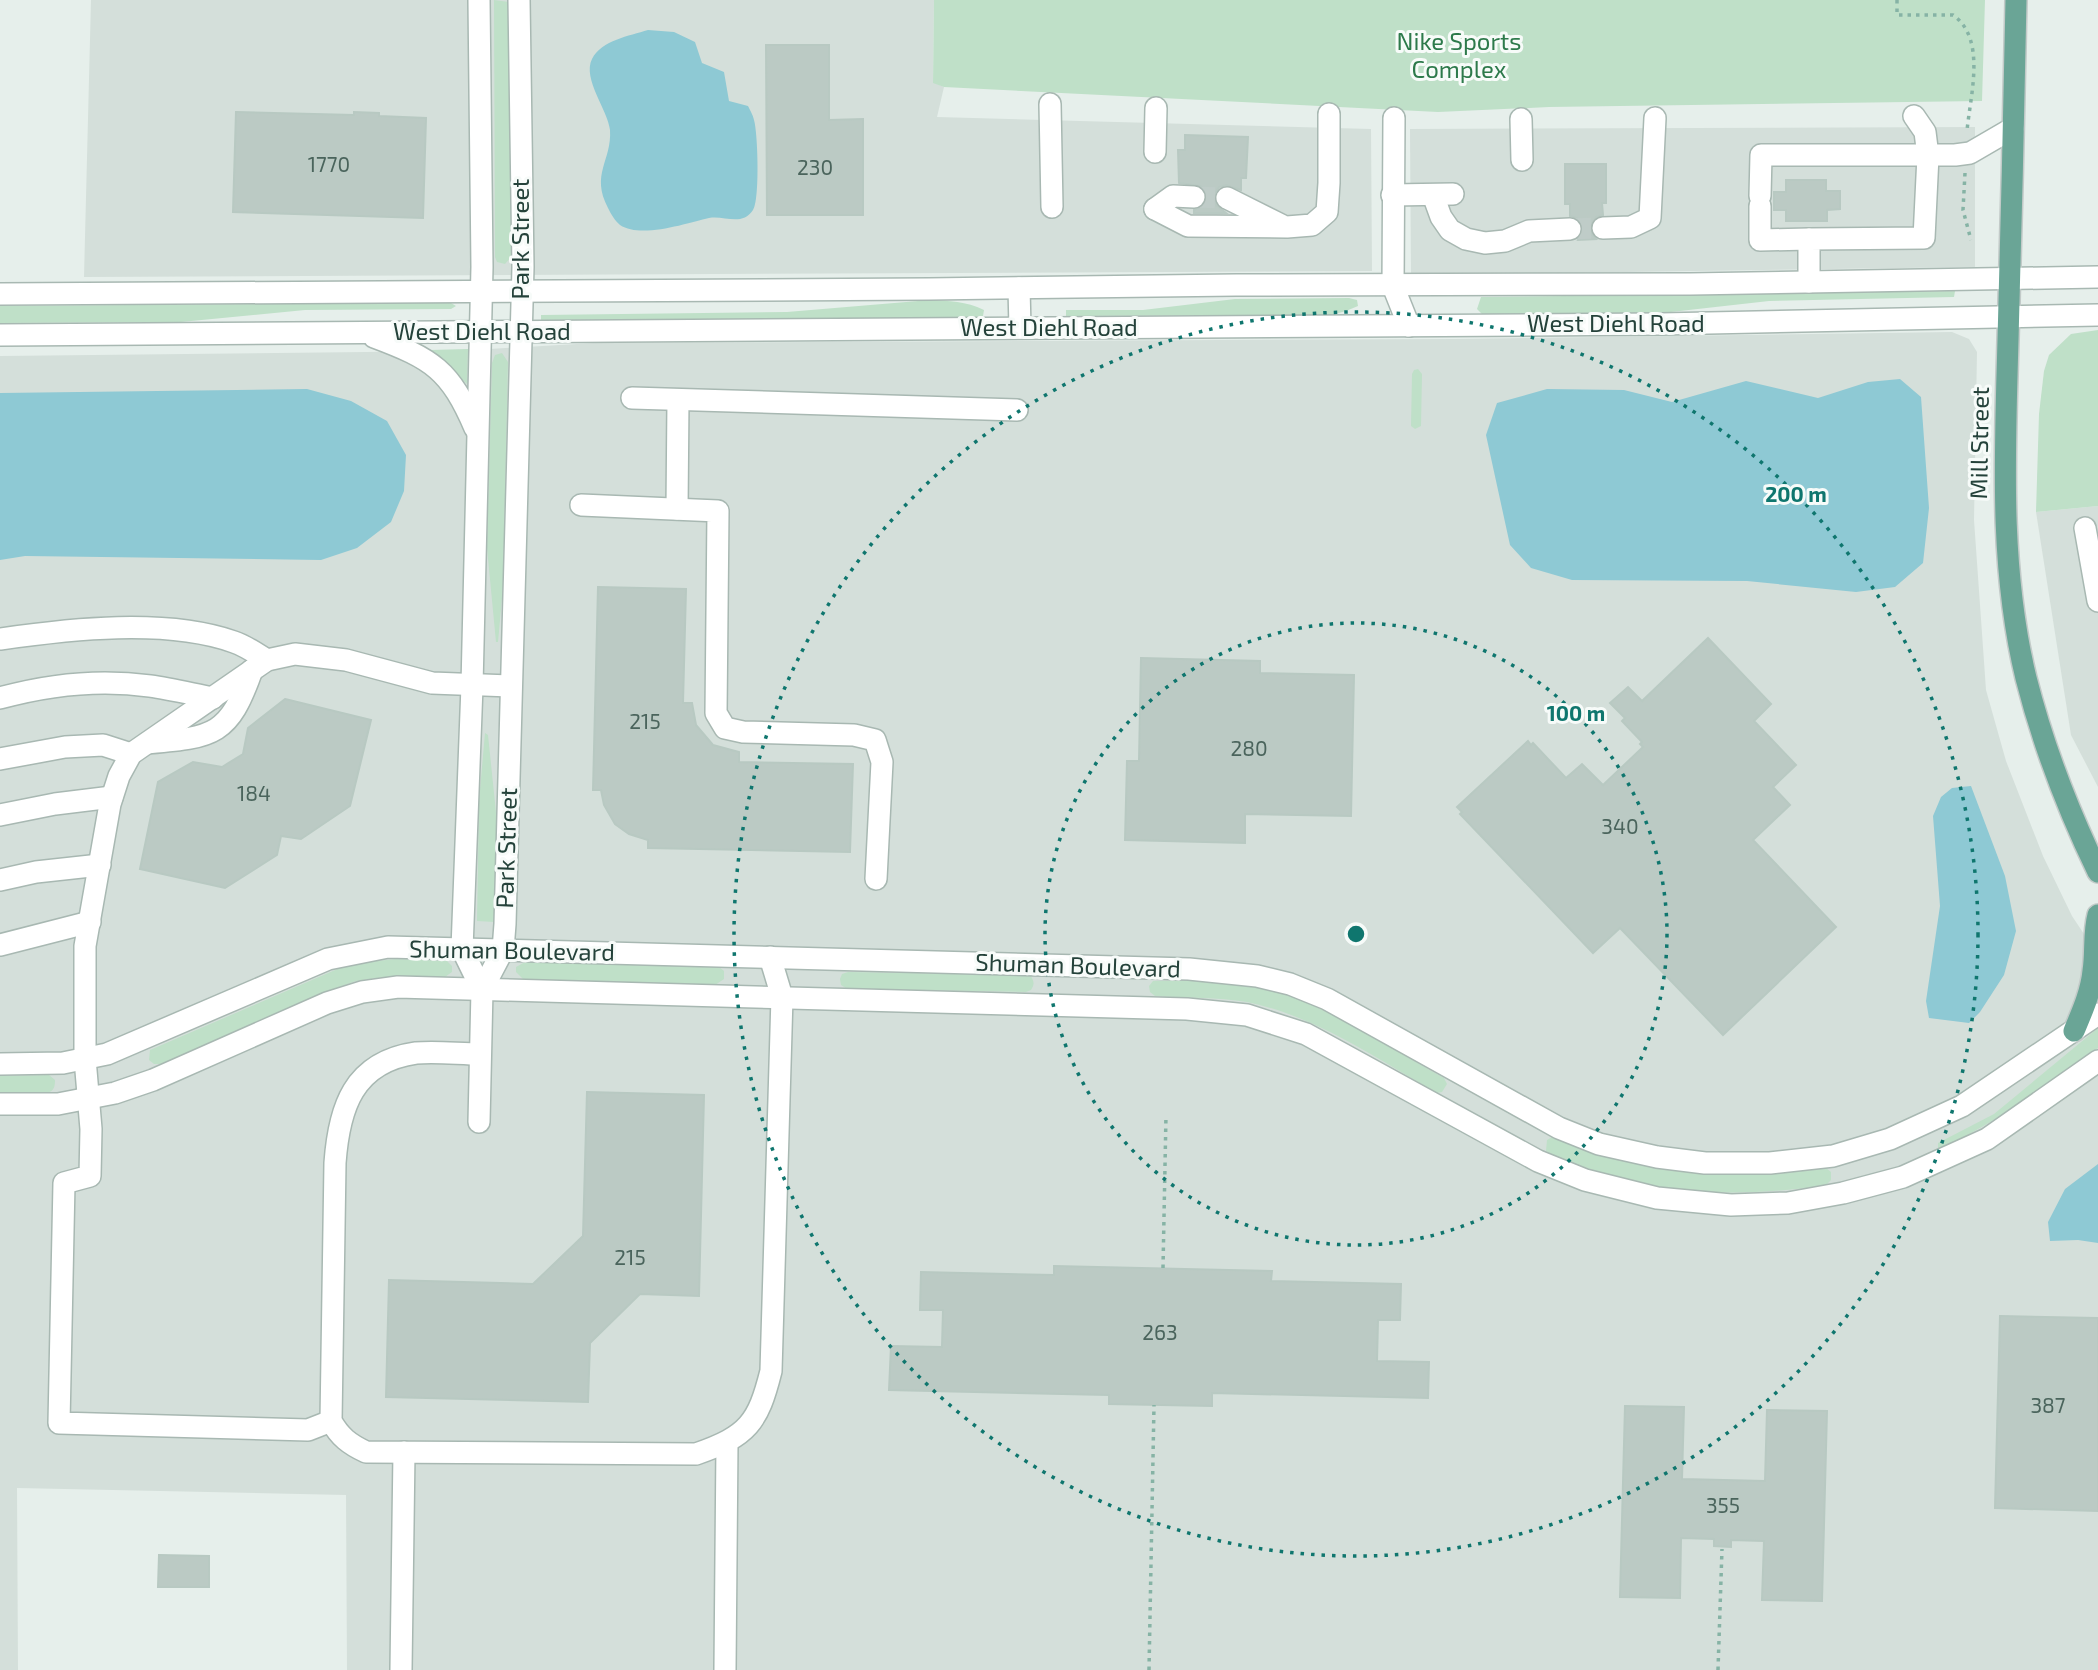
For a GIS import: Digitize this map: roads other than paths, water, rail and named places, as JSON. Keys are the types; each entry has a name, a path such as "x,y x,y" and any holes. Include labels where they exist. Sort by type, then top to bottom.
{"main road":[{"name":"Mill Street","path":"2016,0 2004,481 2007,544 2014,613 2026,678 2061,789 2098,872"},
{"path":"2074,1031 2087,1000 2093,972 2098,915"}],"street":[{"name":"Park Street","path":"479,0 481,292 472,686 462,949 482,990"},
{"name":"Park Street","path":"482,990 503,950 522,292 519,0"},
{"path":"1050,104 1052,207"},
{"path":"1155,152 1156,108"},
{"path":"1194,201 1155,209 1188,226 1287,228 1312,225 1326,212 1329,183 1329,114"},
{"path":"1914,116 1925,132 1928,156 1924,237 1760,240 1760,155 1928,156 1966,153 2013,128"},
{"path":"1394,118 1392,286 1409,326"},
{"path":"1603,228 1630,226 1650,218 1655,118"},
{"path":"1521,119 1522,160"},
{"path":"1392,195 1443,195 1441,217 1450,230 1466,239 1485,243 1504,241 1529,231 1570,229"},
{"path":"1227,202 1287,228"},
{"path":"1809,239 1809,282"},
{"name":"West Diehl Road","path":"0,294 1392,286 2098,277"},
{"path":"1019,288 1020,328"},
{"name":"West Diehl Road","path":"0,335 1661,324 2098,315"},
{"path":"362,333 408,349 440,371 461,395 478,434"},
{"path":"632,398 1017,410"},
{"path":"677,509 678,400"},
{"path":"581,505 718,511 716,713 725,728 743,732 854,735 875,740 882,762 876,878"},
{"path":"2085,528 2098,601"},
{"path":"0,639 69,629 127,628 195,632 236,643 260,665"},
{"path":"331,1421 308,1430 58,1423 64,1184 90,1176 89,1099 85,1059 85,946 112,797 119,776 139,749 260,665 295,654 346,660 432,683 511,686"},
{"path":"0,759 65,747 103,745 139,749 191,739 218,729 231,717 260,665"},
{"path":"0,698 30,690 95,683 148,685 213,698"},
{"path":"0,816 55,804 112,797"},
{"path":"0,880 36,872 100,865"},
{"path":"0,945 90,922"},
{"name":"Shuman Boulevard","path":"0,1063 63,1063 107,1054 328,959 388,947 1189,969 1256,976 1290,984 1326,999 1559,1128 1599,1144 1657,1157 1705,1163 1770,1163 1833,1156 1890,1139 1962,1106 2098,1014"},
{"path":"480,1054 416,1053 387,1061 362,1079 345,1104 337,1135 335,1163 331,1421 338,1434 366,1451 696,1454 727,1443 750,1424 764,1401 771,1371 782,997 769,957"},
{"name":"Shuman Boulevard","path":"0,1104 58,1104 89,1099 153,1080 327,1003 362,992 397,987 1187,1009 1247,1015 1306,1034 1501,1142 1585,1180 1657,1198 1731,1205 1788,1203 1843,1193 1903,1177 1987,1139 2098,1061"},
{"path":"479,1122 482,990"},
{"path":"725,1670 727,1443"},
{"path":"401,1670 404,1452"}],"water":[{"path":"648,30 674,32 695,42 702,63 724,72 729,101 748,106 751,111 757,138 757,194 753,210 744,218 715,217 664,229 640,231 620,225 608,208 603,196 601,177 610,130 590,76 590,67 592,59 602,47"},
{"path":"1900,379 1921,397 1929,508 1923,563 1895,587 1856,592 1747,581 1572,580 1531,568 1510,545 1486,435 1497,403 1547,389 1624,390 1672,402 1746,381 1818,398 1868,382"},
{"path":"307,389 351,401 387,421 406,455 404,491 391,522 357,548 321,560 25,556 0,560 0,393"},
{"path":"1971,786 2005,876 2016,931 2004,975 1980,1012 1969,1023 1929,1018 1926,1001 1940,906 1933,816 1941,797 1952,788"},
{"path":"2098,1164 2098,1243 2078,1240 2050,1241 2048,1222 2065,1189"}],"tunnel":[{"path":"1194,197 1227,198"},
{"path":"1570,229 1603,228"}],"park label":[{"name":"Nike Sports Complex","path":"1459,56"}]}
